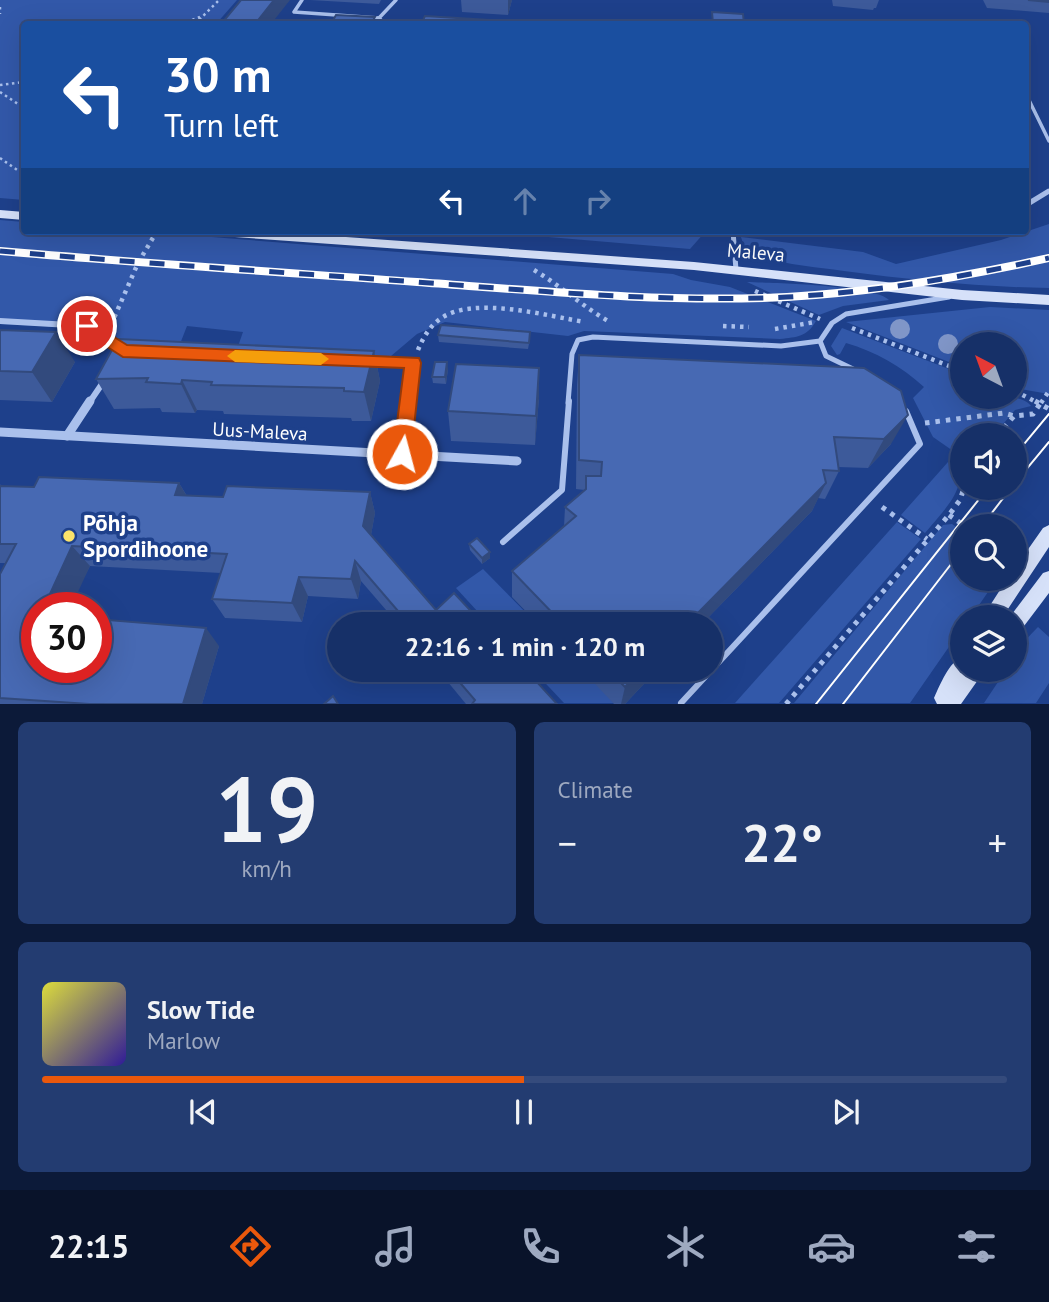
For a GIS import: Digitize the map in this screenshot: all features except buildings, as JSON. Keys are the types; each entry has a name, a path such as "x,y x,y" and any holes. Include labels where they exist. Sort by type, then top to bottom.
{"street":[{"path":"0,214 21,216"},
{"name":"Maleva","path":"303,235 736,270 962,295 1049,300"},
{"path":"0,320 87,326 123,351 137,352"},
{"path":"116,362 123,351"},
{"path":"358,360 413,363 402,454"},
{"path":"67,436 109,372"},
{"name":"Uus-Maleva","path":"0,432 517,461"},
{"path":"1000,605 1048,536"},
{"path":"1027,609 1049,579"},
{"path":"1027,614 1049,601"},
{"path":"941,704 953,682"},
{"path":"948,704 966,682"}],"lane":[{"path":"302,0 294,12 379,18 382,21"},
{"path":"379,18 396,0"},
{"path":"1029,100 1049,141"},
{"path":"1029,203 1049,191"},
{"path":"733,235 736,270"},
{"path":"503,542 562,489 572,354 578,340 593,338 781,346 820,341 832,323 846,314 962,295"},
{"path":"820,341 826,356 857,371"},
{"path":"681,703 920,444 900,400"}],"path":[{"path":"197,21 219,0"},
{"path":"0,7 0,14"},
{"path":"188,21 201,16"},
{"path":"0,85 21,82"},
{"path":"0,92 21,106"},
{"path":"14,101 21,102"},
{"path":"0,158 21,173"},
{"path":"105,338 138,263 155,235"},
{"path":"519,252 542,276 559,285 583,307 627,329 637,340"},
{"path":"912,424 1004,413 1014,416 1033,414 1049,391"},
{"path":"1027,397 1049,409"},
{"path":"1008,423 1014,416"},
{"path":"870,498 927,539"},
{"path":"786,704 949,515 957,500"}],"shaded area":[{"path":"0,0 237,0 219,21 21,21 21,200 0,198"},
{"path":"0,220 21,222 21,235 186,235 673,274 730,287 816,321 805,333 780,339 584,331 568,336 445,322 417,334 391,356 236,352 243,332 187,326 178,349 127,346 100,329 0,324"},
{"path":"1049,224 1049,288 946,282 793,264 745,250 741,237 863,252 896,264 1016,235 1029,235 1029,231"},
{"path":"525,235 702,235 690,249"},
{"path":"747,282 845,288 880,295 889,300 843,306 819,315"},
{"path":"990,307 1049,310 1049,394 1027,390 1027,332 950,332 950,362 846,322"},
{"path":"842,328 950,369 950,410 1015,410 1004,423 950,423 950,449 933,437 913,398 924,387 915,379 888,360 868,351 846,343 837,355 831,346"},
{"path":"950,460 950,500 952,500 925,533 901,515"},
{"path":"897,522 921,539 779,703 735,703"},
{"path":"950,524 950,591 989,591 979,605 950,605 950,645 910,703 794,703 943,525"},
{"path":"483,569 525,612 478,612 456,588"},
{"path":"1038,627 1049,637 1049,683 1036,703 984,703 998,682 1027,682 1029,637"},
{"path":"544,682 596,682 616,703 564,703"}],"tram line":[{"path":"1027,441 1049,414"},
{"path":"1027,469 1049,442"},
{"path":"816,704 978,500"},
{"path":"991,514 1002,500"},
{"path":"843,704 950,566"}],"railway":[{"path":"0,251 556,292 695,298 787,297 853,291 952,277 1049,258"}],"slow traffic":[{"path":"235,356 321,359"}],"place":[{"name":"Põhja Spordihoone","path":"69,536"}],"route":[{"path":"87,326 123,351 413,363 402,454"}]}
